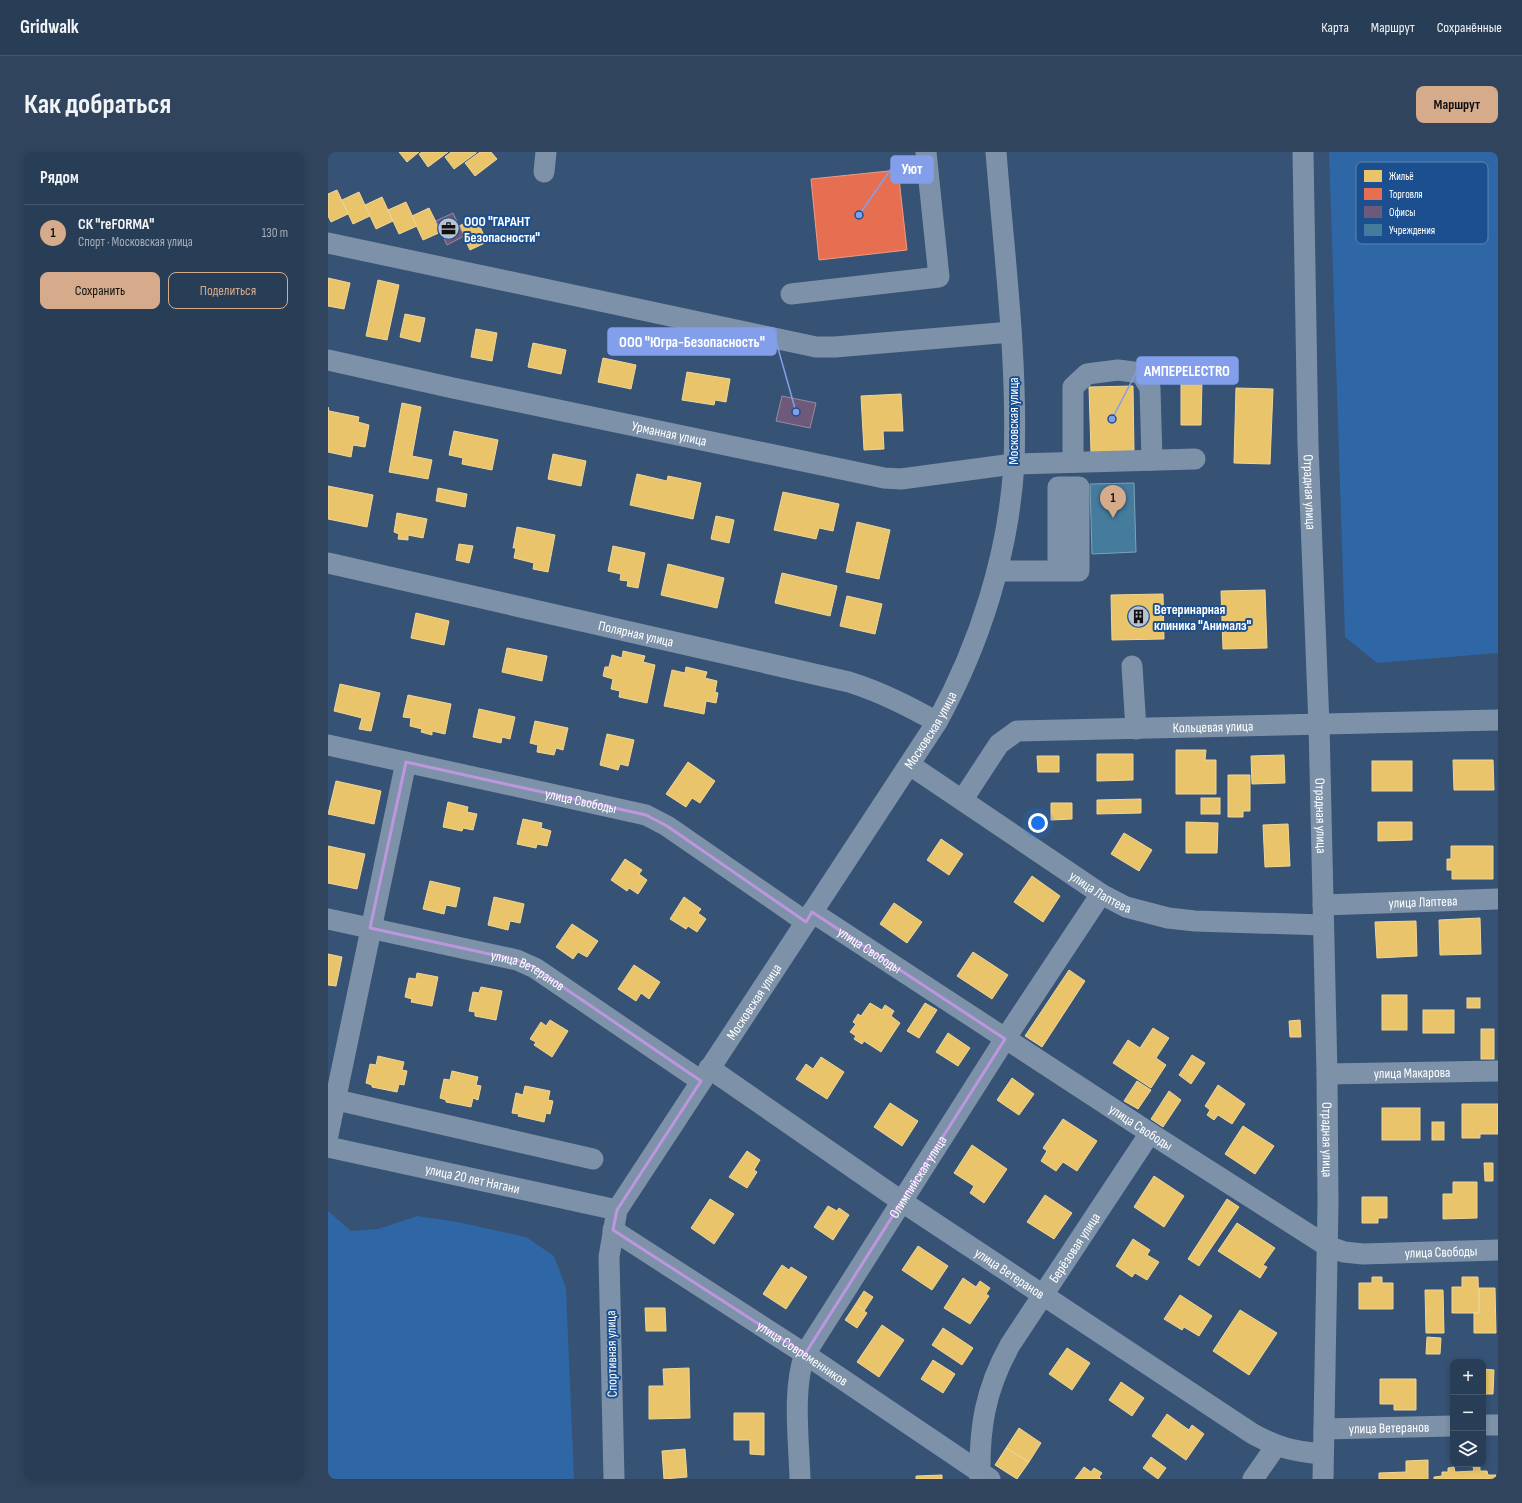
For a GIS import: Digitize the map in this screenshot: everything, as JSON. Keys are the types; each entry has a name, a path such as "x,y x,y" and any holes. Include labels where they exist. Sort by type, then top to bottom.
{"street":[{"path":"791,294 939,277 926,152"},
{"name":"Московская улица","path":"615,1220 705,1074 937,722 965,666 982,619 997,571 1005,532 1014,464 1011,332 996,152"},
{"name":"Отрадная улица","path":"1303,152 1308,445 1319,725 1327,1074 1327,1246 1322,1479"},
{"path":"328,243 816,347 835,347 1011,332"},
{"name":"Урманная улица","path":"328,360 884,478 901,478 1014,464 1195,459"},
{"path":"1073,462 1073,387 1087,374 1118,370 1141,373 1150,388 1152,460"},
{"name":"Полярная улица","path":"328,563 849,682 875,690 902,702 937,722"},
{"path":"997,571 1058,571"},
{"path":"1132,666 1136,729"},
{"name":"Кольцевая улица","path":"963,799 998,744 1017,731 1498,720"},
{"name":"улица Свободы","path":"328,745 646,814 1005,1038 1327,1246 1344,1252 1363,1254 1498,1250"},
{"path":"328,1135 332,1099 406,762"},
{"name":"улица Лаптева","path":"910,765 963,799 1101,894 1126,907 1168,918 1195,921 1323,925"},
{"name":"Олимпийская улица","path":"800,1479 798,1384 800,1368 805,1354 1005,1038 1101,894"},
{"name":"улица Лаптева","path":"1323,905 1498,899"},
{"name":"улица Ветеранов","path":"328,919 517,960 535,968 705,1074 901,1201 1253,1434 1276,1446 1295,1452 1322,1454"},
{"name":"улица Макарова","path":"1327,1074 1498,1071"},
{"path":"332,1099 593,1159"},
{"name":"Берёзовая улица","path":"983,1477 983,1419 992,1382 1010,1345 1150,1133"},
{"name":"улица 20 лет Нягани","path":"328,1147 615,1220"},
{"name":"улица Современников","path":"615,1220 983,1477"},
{"name":"Спортивная улица","path":"614,1479 609,1257 615,1220"},
{"path":"1486,1425 1498,1425"},
{"name":"улица Ветеранов","path":"1324,1429 1450,1426"},
{"path":"1253,1479 1276,1446"}],"highlighted area":[{"path":"406,762 646,815 667,826 806,922 812,912 1005,1039 805,1354 613,1230 617,1210 701,1081 535,968 517,960 370,928"}],"shaded area":[{"path":"1329,152 1498,152 1498,653 1377,663 1345,637"},
{"path":"328,1211 351,1231 378,1229 417,1216 458,1222 526,1237 554,1256 566,1288 574,1479 328,1479"}],"building: Жильё":[{"path":"399,152 419,152 407,162"},
{"path":"422,152 448,152 428,167 419,154"},
{"path":"451,152 476,153 454,169 445,157"},
{"path":"480,152 491,152 497,159 475,176 465,163"},
{"path":"337,190 348,214 331,222 328,216 328,194"},
{"path":"359,192 370,216 353,224 342,200"},
{"path":"382,197 393,221 376,229 365,205"},
{"path":"406,202 417,226 399,234 388,210"},
{"path":"429,208 441,232 423,240 412,216"},
{"path":"476,218 487,242 470,250 459,226"},
{"path":"328,278 350,283 344,309 328,306"},
{"path":"378,280 399,285 387,340 366,336"},
{"path":"405,314 425,318 420,342 400,337"},
{"path":"476,329 497,333 492,361 471,357"},
{"path":"533,343 566,350 561,374 528,367"},
{"path":"603,358 636,365 631,389 598,382"},
{"path":"687,372 730,379 726,402 715,400 714,405 682,400"},
{"path":"1181,380 1202,380 1201,425 1181,425"},
{"path":"1133,386 1134,451 1091,452 1089,387"},
{"path":"1236,388 1273,389 1270,464 1234,463"},
{"path":"901,394 903,431 883,431 884,449 864,450 861,396"},
{"path":"402,403 421,407 412,456 432,460 428,479 389,472"},
{"path":"328,407 329,411 359,417 358,422 369,425 365,447 353,445 351,457 328,452"},
{"path":"454,431 498,440 492,470 462,464 463,458 449,455"},
{"path":"553,454 586,461 581,486 548,479"},
{"path":"637,474 667,481 668,476 701,483 693,519 630,505"},
{"path":"328,486 373,495 367,527 328,519"},
{"path":"438,488 467,494 465,507 436,501"},
{"path":"783,492 839,504 833,531 819,528 816,539 774,530"},
{"path":"397,513 427,519 423,538 408,535 408,540 398,539 399,534 394,532"},
{"path":"716,516 734,520 729,543 711,539"},
{"path":"857,522 890,530 879,579 846,572"},
{"path":"517,527 555,535 548,572 533,569 534,563 514,558 516,548 513,548"},
{"path":"459,544 473,546 469,563 456,560"},
{"path":"613,546 645,553 638,588 627,586 628,581 620,580 621,574 608,571"},
{"path":"668,564 724,578 717,608 661,595"},
{"path":"782,573 837,586 830,616 775,603"},
{"path":"1265,590 1267,648 1223,649 1221,591"},
{"name":"Ветеринарная клиника \"Анималз\"","path":"1163,594 1164,639 1112,640 1111,595"},
{"path":"847,596 882,604 875,634 840,626"},
{"path":"416,613 449,621 444,645 411,638"},
{"path":"507,648 547,656 542,681 502,672"},
{"path":"623,651 645,656 643,662 655,665 647,703 619,697 620,691 611,689 613,679 603,676 605,667 609,667 612,655 622,658"},
{"path":"686,667 707,672 705,678 717,681 715,692 718,693 716,703 706,701 704,714 664,706 672,670 685,673"},
{"path":"340,684 380,693 371,731 359,729 362,718 334,711"},
{"path":"408,695 451,704 445,734 432,731 432,735 421,732 422,729 410,726 411,718 403,717"},
{"path":"479,709 515,717 510,739 502,737 501,743 473,737"},
{"path":"535,721 568,728 563,750 556,748 554,755 537,752 538,745 530,743"},
{"path":"607,734 634,740 628,766 620,764 618,770 600,765"},
{"path":"1176,750 1206,750 1205,760 1216,760 1216,794 1176,794"},
{"path":"1097,754 1133,754 1133,780 1097,781"},
{"path":"1284,755 1285,783 1252,784 1251,756"},
{"path":"1037,756 1059,756 1059,772 1038,772"},
{"path":"1453,760 1493,760 1494,790 1454,790"},
{"path":"1372,761 1412,761 1412,791 1372,791"},
{"path":"688,762 715,781 700,803 692,798 686,807 666,794"},
{"path":"1228,775 1250,775 1250,811 1243,811 1243,817 1228,817"},
{"path":"336,781 381,791 374,824 328,814"},
{"path":"1201,798 1220,798 1220,814 1201,814"},
{"path":"1141,799 1141,813 1097,814 1097,800"},
{"path":"448,802 468,807 467,812 477,814 473,830 463,828 462,831 443,827"},
{"path":"1051,803 1072,803 1072,819 1051,820"},
{"path":"523,819 542,823 541,828 551,831 547,846 537,844 536,848 517,844"},
{"path":"1186,822 1218,823 1217,853 1186,853"},
{"path":"1378,822 1412,822 1412,840 1378,841"},
{"path":"1288,824 1290,866 1265,867 1263,825"},
{"path":"1124,833 1152,850 1139,871 1111,854"},
{"path":"941,839 963,854 949,875 927,860"},
{"path":"328,846 365,854 357,889 328,883"},
{"path":"1451,846 1493,846 1493,879 1452,879 1452,870 1447,870 1447,859 1451,859"},
{"path":"625,859 642,870 639,874 647,880 638,894 629,888 627,891 611,880"},
{"path":"1032,876 1060,896 1043,922 1014,902"},
{"path":"430,881 460,888 456,907 446,905 444,914 423,909"},
{"path":"494,897 524,904 520,923 510,921 508,930 488,925"},
{"path":"684,897 701,909 698,913 706,919 697,932 688,926 686,929 670,919"},
{"path":"894,903 922,922 907,943 880,924"},
{"path":"1480,918 1481,954 1440,955 1439,920"},
{"path":"1416,921 1417,956 1377,958 1375,922"},
{"path":"572,924 598,941 587,957 578,952 573,959 556,947"},
{"path":"973,952 1008,975 992,999 957,976"},
{"path":"328,954 342,957 336,986 328,985"},
{"path":"634,965 660,982 649,999 641,993 636,1001 618,989"},
{"path":"1069,970 1085,981 1042,1047 1025,1036"},
{"path":"417,973 438,977 432,1006 411,1002 412,999 405,997 409,978 416,979"},
{"path":"481,987 502,991 496,1020 475,1016 475,1012 469,1011 473,992 479,993"},
{"path":"1382,995 1407,995 1407,1030 1382,1030"},
{"path":"1467,998 1480,998 1480,1008 1467,1008"},
{"path":"870,1003 882,1010 885,1005 894,1011 891,1016 900,1023 881,1052 864,1041 862,1044 854,1039 856,1036 850,1032 856,1024 853,1022 858,1014 861,1016"},
{"path":"925,1003 937,1010 919,1038 907,1031"},
{"path":"1423,1010 1454,1010 1454,1033 1423,1033"},
{"path":"550,1020 568,1031 552,1057 534,1045 536,1042 530,1039 541,1022 546,1026"},
{"path":"1300,1020 1301,1037 1290,1037 1289,1021"},
{"path":"1153,1028 1169,1038 1156,1058 1166,1065 1151,1088 1113,1063 1128,1040 1140,1048"},
{"path":"1481,1029 1494,1029 1494,1059 1481,1059"},
{"path":"948,1033 970,1048 958,1066 936,1052"},
{"path":"1192,1055 1205,1063 1191,1084 1179,1075"},
{"path":"378,1056 404,1062 402,1070 407,1071 404,1085 399,1084 397,1092 372,1087 372,1085 366,1083 370,1064 376,1065"},
{"path":"821,1057 844,1072 827,1099 796,1079 806,1064 813,1069"},
{"path":"452,1071 478,1077 476,1085 481,1086 478,1100 473,1098 471,1107 446,1102 446,1100 440,1098 444,1079 450,1080"},
{"path":"1012,1078 1034,1094 1019,1115 997,1100"},
{"path":"1137,1081 1151,1090 1138,1109 1124,1101"},
{"path":"1218,1085 1245,1104 1232,1124 1218,1115 1214,1120 1207,1115 1210,1110 1205,1106"},
{"path":"525,1086 550,1091 548,1100 553,1101 550,1114 546,1113 544,1122 518,1116 519,1114 512,1113 516,1093 523,1095"},
{"path":"1169,1091 1181,1100 1163,1127 1151,1119"},
{"path":"890,1103 918,1121 902,1146 874,1127"},
{"path":"1462,1104 1498,1104 1498,1134 1480,1134 1480,1138 1462,1138"},
{"path":"1382,1108 1420,1108 1420,1140 1382,1140"},
{"path":"1063,1119 1097,1141 1077,1171 1063,1162 1056,1171 1041,1161 1047,1151 1043,1148"},
{"path":"1432,1122 1444,1122 1444,1140 1432,1140"},
{"path":"1243,1126 1274,1146 1255,1174 1225,1154"},
{"path":"972,1145 1007,1169 984,1203 970,1193 974,1186 954,1173"},
{"path":"747,1151 760,1160 754,1170 757,1172 747,1188 729,1177"},
{"path":"1484,1163 1493,1163 1493,1181 1485,1181"},
{"path":"1154,1176 1184,1196 1164,1227 1134,1207"},
{"path":"1453,1182 1477,1182 1477,1218 1443,1219 1443,1194 1453,1194"},
{"path":"1045,1195 1072,1213 1054,1239 1027,1222"},
{"path":"1362,1197 1387,1197 1387,1218 1378,1218 1378,1223 1362,1223"},
{"path":"710,1199 734,1214 714,1244 691,1228"},
{"path":"1227,1199 1239,1207 1199,1266 1188,1259"},
{"path":"828,1206 837,1211 839,1208 849,1215 833,1240 814,1227"},
{"path":"1237,1223 1275,1248 1263,1265 1267,1267 1260,1278 1218,1251"},
{"path":"1133,1239 1150,1250 1147,1255 1159,1262 1147,1280 1135,1273 1132,1277 1116,1266"},
{"path":"918,1246 948,1266 932,1290 902,1270"},
{"path":"782,1265 789,1270 791,1267 807,1277 786,1309 763,1294"},
{"path":"1372,1277 1382,1277 1382,1283 1393,1283 1393,1309 1359,1309 1359,1283 1372,1283"},
{"path":"1462,1277 1478,1277 1479,1313 1452,1313 1452,1287 1462,1287"},
{"path":"963,1278 976,1287 980,1281 990,1288 986,1294 989,1296 970,1324 944,1308"},
{"path":"1479,1288 1495,1288 1496,1333 1474,1333 1474,1313 1479,1313"},
{"path":"1425,1290 1443,1290 1444,1333 1426,1333"},
{"path":"864,1291 873,1297 864,1311 855,1305"},
{"path":"1180,1295 1212,1316 1199,1336 1184,1327 1182,1330 1164,1319"},
{"path":"855,1305 867,1313 857,1328 845,1320"},
{"path":"645,1308 665,1308 666,1331 646,1331"},
{"path":"1240,1310 1277,1333 1249,1375 1213,1351"},
{"path":"882,1325 904,1340 879,1377 857,1362"},
{"path":"943,1328 973,1348 962,1365 932,1345"},
{"path":"1427,1337 1441,1338 1440,1354 1426,1354"},
{"path":"1067,1348 1090,1363 1072,1390 1049,1374"},
{"path":"933,1360 955,1374 943,1393 921,1379"},
{"path":"689,1368 690,1418 649,1419 649,1386 664,1386 663,1369"},
{"path":"1486,1369 1494,1370 1493,1394 1486,1394"},
{"path":"1380,1379 1416,1379 1416,1410 1394,1410 1394,1404 1380,1404"},
{"path":"1121,1382 1144,1398 1132,1416 1109,1400"},
{"path":"734,1413 764,1413 764,1455 750,1454 750,1440 734,1440"},
{"path":"1167,1414 1189,1430 1192,1425 1204,1434 1186,1460 1152,1436"},
{"path":"1019,1428 1041,1443 1029,1462 1006,1448"},
{"path":"1006,1448 1029,1462 1017,1479 995,1465"},
{"path":"685,1449 687,1477 664,1479 662,1451"},
{"path":"1151,1457 1166,1468 1158,1479 1143,1468"},
{"path":"1428,1460 1428,1479 1379,1479 1379,1473 1406,1472 1406,1461"},
{"path":"1084,1467 1091,1472 1094,1468 1102,1473 1099,1477 1101,1479 1075,1479"},
{"path":"1454,1467 1455,1472 1474,1471 1473,1467 1480,1467 1480,1471 1487,1471 1488,1475 1496,1475 1496,1479 1434,1479 1434,1477 1442,1476 1442,1472 1448,1472 1448,1468"},
{"path":"942,1475 942,1479 916,1479 916,1476"}],"building: Торговля":[{"path":"898,170 907,250 819,260 811,179"}],"building: Офисы":[{"path":"453,213 464,236 447,245 436,221"},
{"path":"782,396 816,403 810,428 776,421"}],"building: Учреждения":[{"path":"1134,483 1136,552 1092,554 1090,484"}],"place":[{"name":"Уют","path":"859,215"},
{"name":"ООО \"ГАРАНТ Безопасности\"","path":"449,229"},
{"name":"ООО \"Югра-Безопасность\"","path":"796,412"},
{"name":"АМПЕРELECTRO","path":"1112,419"},
{"name":"СК \"reFORMA\"","path":"1113,518"},
{"name":"Ветеринарная клиника \"Анималз\"","path":"1138,617"}]}
